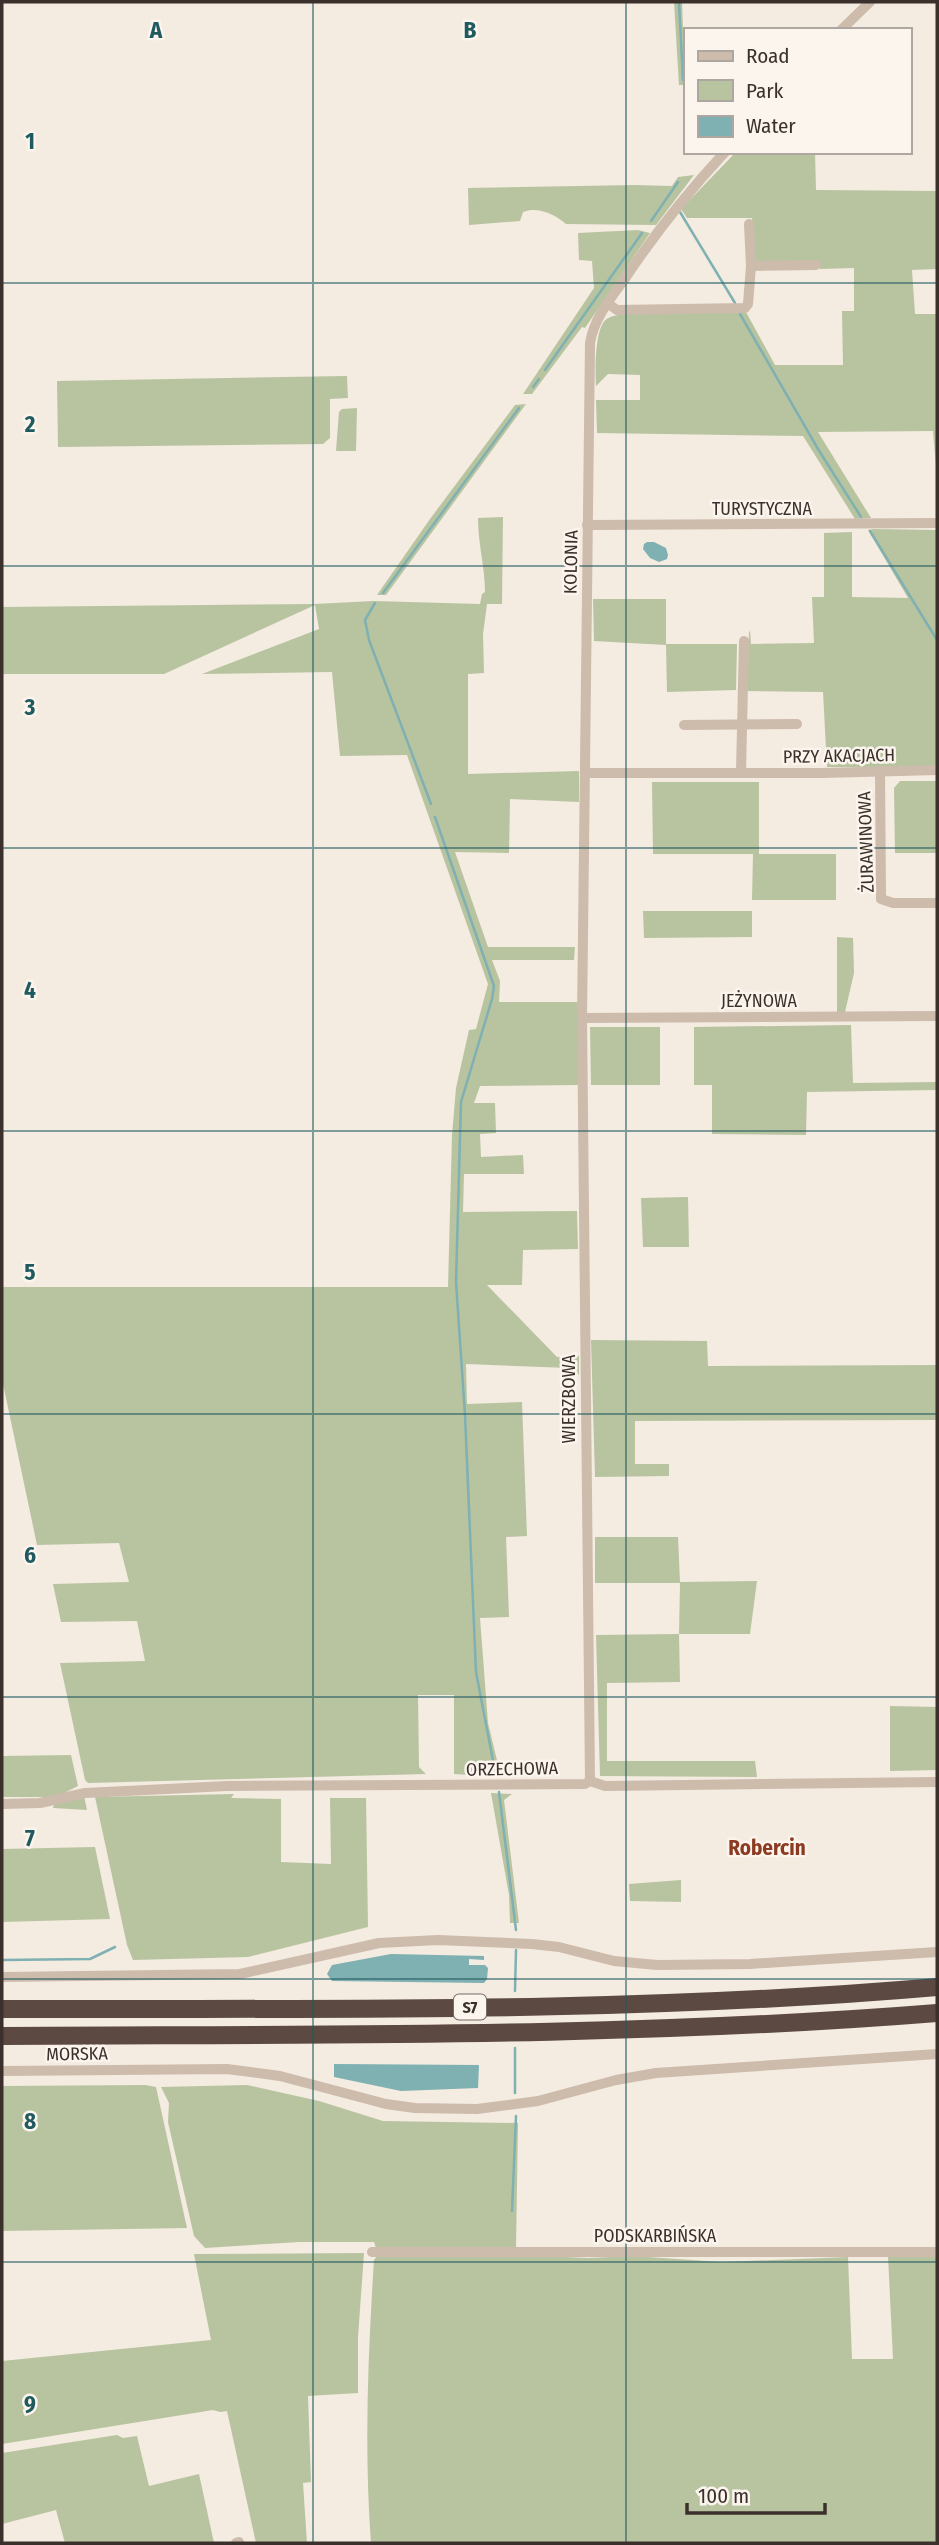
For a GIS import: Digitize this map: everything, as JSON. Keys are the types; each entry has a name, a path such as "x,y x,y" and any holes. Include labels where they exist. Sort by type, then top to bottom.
{"highway":[{"name":"S7","path":"2,2009 669,2004 937,1987"},
{"name":"S7","path":"2,2036 552,2032 750,2026 937,2013"}],"street":[{"path":"843,28 870,2"},
{"name":"KOLONIA","path":"582,1018 590,343 598,317 607,303 678,204 722,154"},
{"path":"607,303 617,310 741,310 748,304 751,266 749,224"},
{"path":"751,266 816,265"},
{"name":"TURYSTYCZNA","path":"587,525 937,523"},
{"path":"741,772 744,641"},
{"path":"684,725 797,724"},
{"name":"PRZY AKACJACH","path":"586,773 937,770"},
{"name":"ŻURAWINOWA","path":"880,771 881,899 893,903 937,903"},
{"name":"JEŻYNOWA","path":"582,1018 937,1016"},
{"name":"WIERZBOWA","path":"582,1018 590,1781"},
{"name":"ORZECHOWA","path":"2,1804 48,1802 85,1793 227,1786 585,1784 590,1781 605,1786 937,1782"},
{"path":"2,1977 240,1974 379,1943 438,1940 559,1947 614,1961 657,1965 750,1964 937,1952"},
{"name":"MORSKA","path":"2,2071 247,2071 279,2076 386,2104 415,2108 477,2109 538,2102 616,2080 656,2073 937,2054"},
{"name":"PODSKARBIŃSKA","path":"372,2252 937,2252"}],"green space":[{"path":"674,2 682,2 684,85 679,85"},
{"path":"734,154 815,154 816,190 937,191 937,269 912,270 915,314 937,314 937,477 933,431 818,432 871,518 855,519 803,436 597,433 596,400 640,400 640,375 608,374 596,386 598,336 603,323 614,316 629,313 746,312 775,365 843,365 842,311 854,311 854,268 820,269 819,263 755,262 752,218 687,218 681,209"},
{"path":"694,175 656,225 566,224 551,214 528,210 523,212 520,221 469,225 468,188 672,186 678,177"},
{"path":"638,230 650,233 585,328 582,327 532,394 523,394 594,288 592,261 579,260 578,233"},
{"path":"347,376 348,398 330,399 330,438 323,444 58,447 57,381"},
{"path":"526,404 386,595 377,595 515,405"},
{"path":"357,408 356,451 336,451 339,412 342,409"},
{"path":"503,517 502,604 487,604 483,634 484,673 468,674 468,774 579,771 579,802 510,799 509,853 455,852 488,947 575,947 574,960 492,960 500,981 499,1002 578,1002 579,1085 480,1086 474,1103 495,1103 496,1133 480,1134 481,1157 523,1155 524,1174 464,1174 463,1212 577,1211 578,1249 523,1250 522,1285 487,1285 557,1357 579,1356 579,1375 569,1368 466,1364 467,1404 522,1402 527,1536 506,1537 509,1617 480,1618 488,1723 501,1777 454,1774 454,1695 418,1695 419,1767 426,1774 88,1783 85,1780 60,1663 145,1661 137,1621 61,1622 53,1584 129,1582 119,1543 37,1545 2,1379 2,1287 448,1287 452,1135 456,1088 469,1030 476,1029 488,984 407,755 340,756 332,672 202,674 319,629 315,605 164,674 2,674 2,607 373,601 480,604 485,592 478,518"},
{"path":"868,530 937,530 937,767 827,767 823,692 747,691 750,631 751,644 814,643 812,597 824,597 824,533 852,532 852,597 908,598"},
{"path":"593,599 666,599 666,644 737,644 736,690 667,692 666,645 594,641"},
{"path":"900,781 937,781 937,853 895,853 894,788"},
{"path":"652,782 759,782 759,854 836,854 836,900 752,900 753,854 653,854"},
{"path":"643,911 752,911 752,937 644,938"},
{"path":"837,937 853,938 854,973 845,1012 837,1012"},
{"path":"851,1025 853,1083 937,1082 937,1090 807,1092 806,1135 712,1134 712,1085 694,1085 694,1027"},
{"path":"590,1027 660,1027 660,1085 591,1085"},
{"path":"688,1197 689,1247 643,1247 641,1198"},
{"path":"591,1340 707,1341 708,1366 937,1365 937,1420 635,1421 635,1464 669,1464 669,1476 595,1477"},
{"path":"595,1537 678,1537 680,1582 757,1581 750,1634 679,1634 680,1583 595,1583"},
{"path":"679,1634 680,1682 607,1683 607,1761 755,1761 757,1777 600,1776 596,1635"},
{"path":"890,1706 937,1707 937,1770 890,1771"},
{"path":"71,1755 78,1786 56,1797 2,1797 2,1756"},
{"path":"491,1793 512,1794 504,1800 519,1923 510,1923 509,1895"},
{"path":"234,1794 231,1798 281,1799 281,1862 331,1864 330,1798 366,1798 368,1927 248,1957 133,1960 127,1945 95,1797"},
{"path":"84,1796 87,1810 53,1808 54,1804"},
{"path":"95,1847 110,1919 2,1922 2,1849"},
{"path":"681,1880 681,1902 630,1901 629,1884"},
{"path":"247,2085 319,2101 383,2121 518,2123 516,2247 376,2248 374,2242 299,2242 205,2248 194,2236 168,2122 169,2103 161,2087"},
{"path":"2,2086 156,2087 187,2228 2,2231"},
{"path":"364,2253 358,2337 358,2393 308,2396 311,2482 303,2483 307,2543 256,2543 227,2411 213,2410 2,2444 2,2361 211,2340 194,2254"},
{"path":"499,2254 588,2258 633,2256 721,2262 848,2257 852,2359 893,2359 888,2256 937,2257 937,2543 371,2543 368,2402 374,2260 378,2255"},
{"path":"117,2435 123,2438 137,2436 149,2486 199,2474 214,2543 65,2543 56,2510 2,2524 2,2453"}],"water":[{"path":"647,542 654,542 666,548 667,559 659,562 650,558 643,549"},
{"path":"391,1954 484,1956 484,1960 469,1959 469,1965 485,1965 488,1968 487,1979 484,1983 332,1981 327,1974 332,1965"},
{"path":"334,2064 479,2065 478,2088 401,2091 334,2077"}],"waterway":[{"path":"679,2 683,80"},
{"path":"651,221 678,182"},
{"path":"680,212 735,303"},
{"path":"545,370 642,233"},
{"path":"740,314 818,449 861,517"},
{"path":"533,387 539,379"},
{"path":"383,593 519,408"},
{"path":"870,531 937,640"},
{"path":"375,603 365,620 369,640 431,804"},
{"path":"435,817 494,986 461,1102 456,1282 465,1415 476,1672 495,1771"},
{"path":"499,1792 516,1930"},
{"path":"2,1960 90,1959 115,1947"},
{"path":"515,1991 516,1950"},
{"path":"515,2048 515,2093"},
{"path":"512,2211 516,2116"}],"district":[{"name":"Robercin","path":"767,1848"}]}
